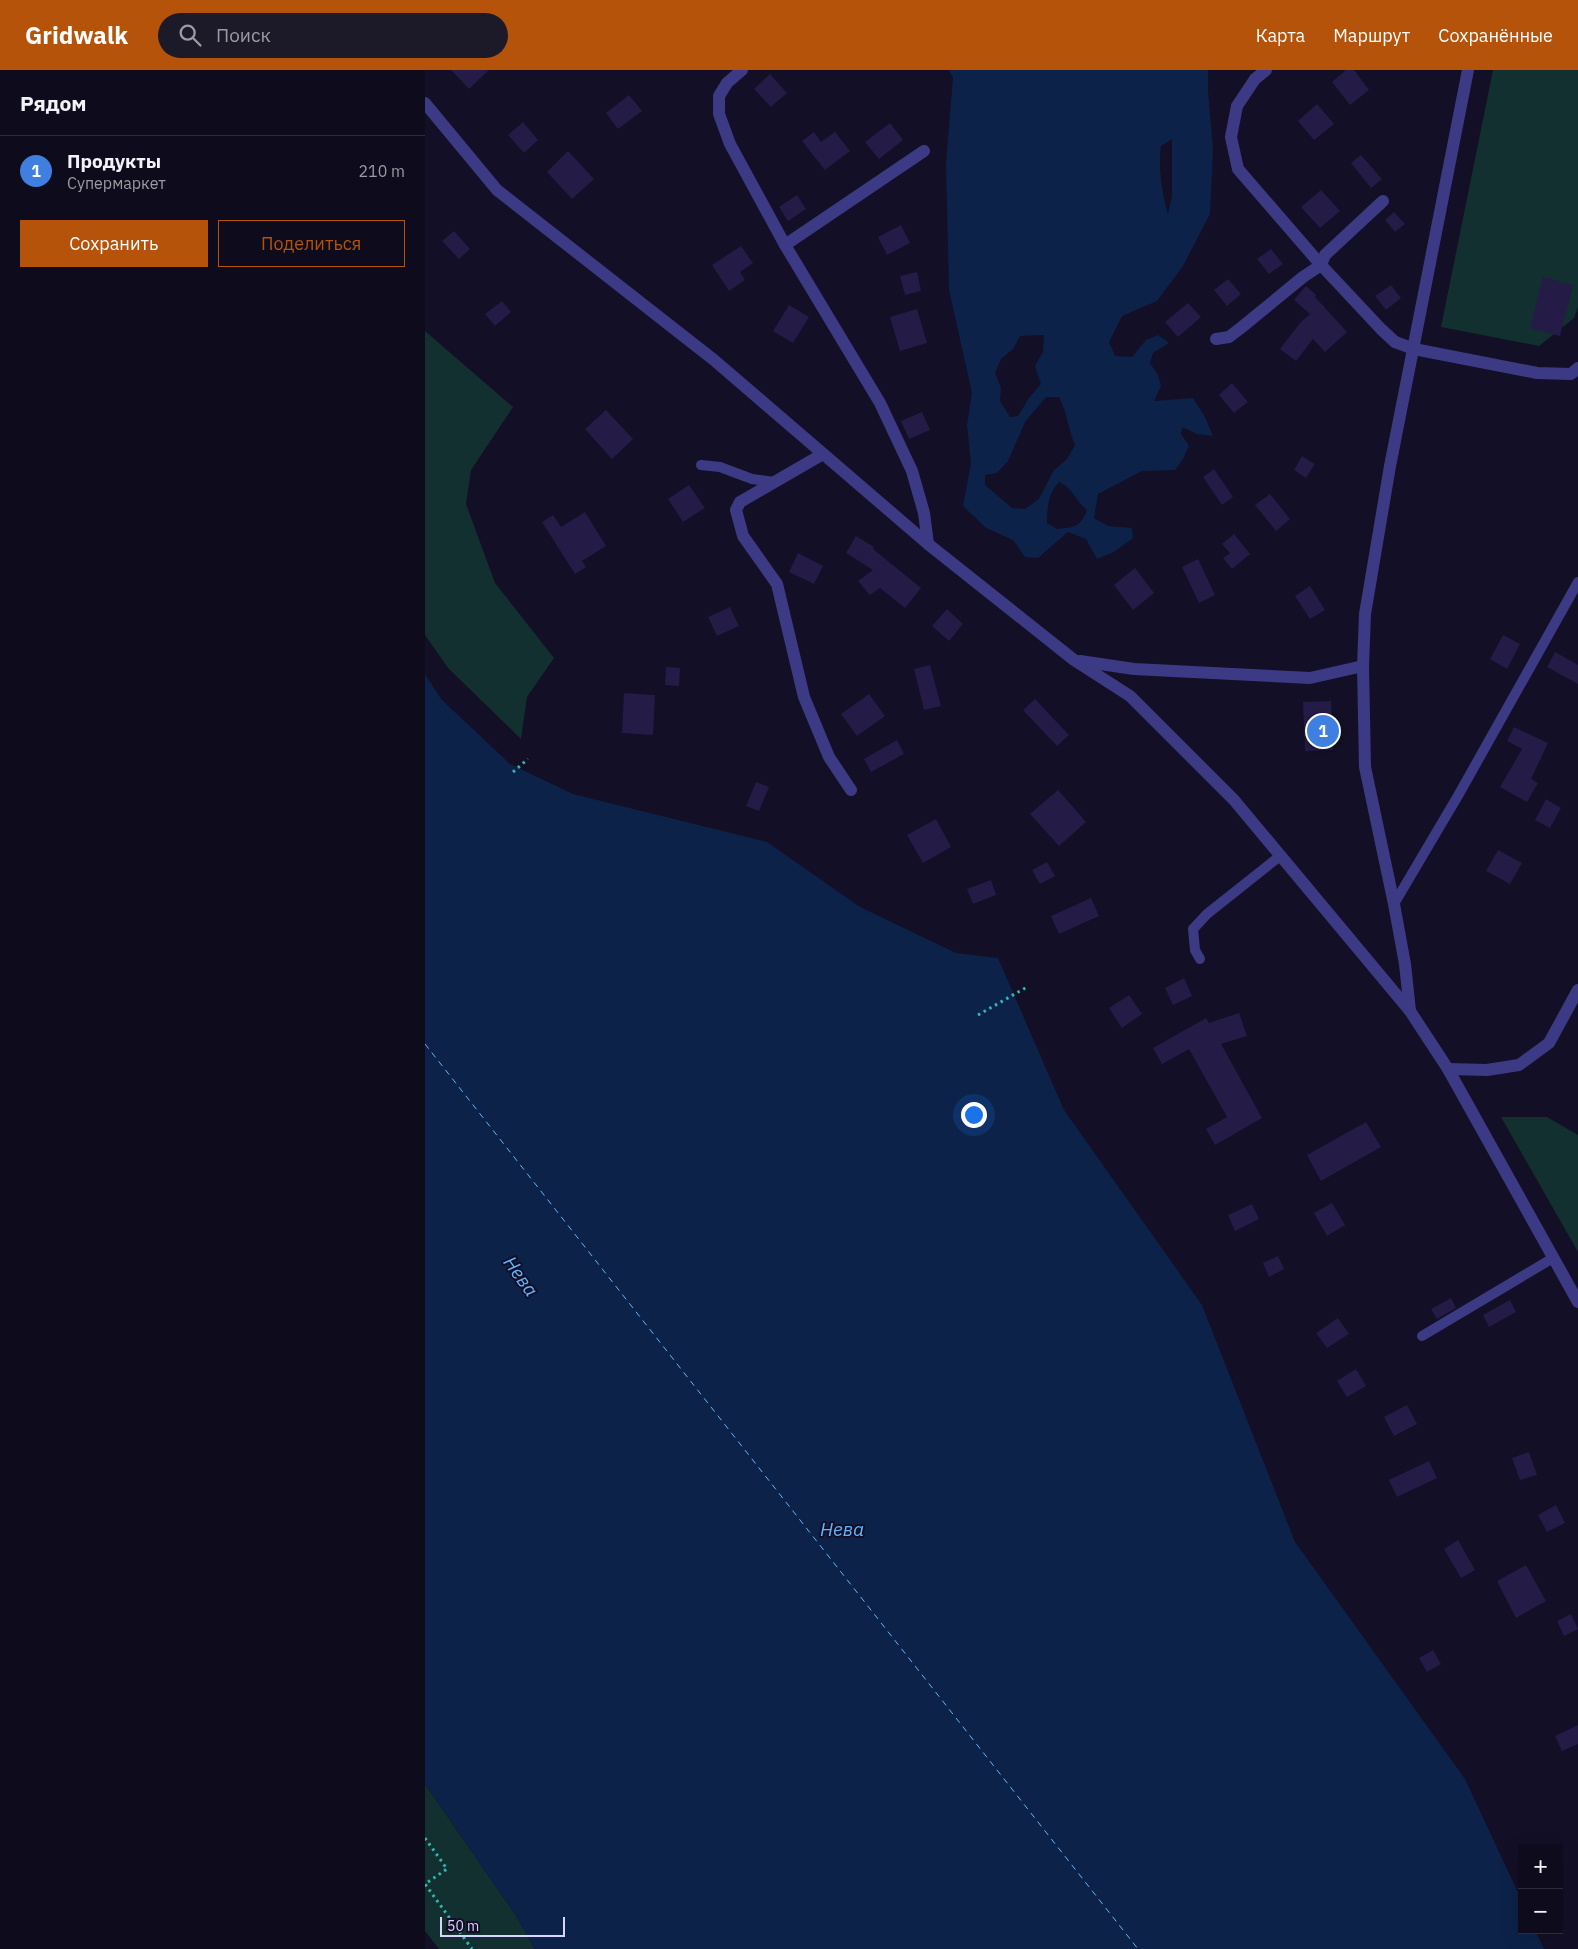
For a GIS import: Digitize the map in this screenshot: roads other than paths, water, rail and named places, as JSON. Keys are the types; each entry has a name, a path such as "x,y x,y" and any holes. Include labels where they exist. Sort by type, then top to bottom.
{"street":[{"path":"742,70 727,83 719,96 719,114 730,144 785,245 880,403 912,471 925,512 928,544"},
{"path":"1266,70 1255,79 1237,106 1231,137 1239,169 1321,265 1381,329 1395,342 1413,348 1537,374 1571,374 1578,368"},
{"path":"1410,1011 1405,964 1394,904 1365,767 1363,666 1365,614 1390,466 1468,70"},
{"path":"425,103 497,190 714,360 928,544 1074,660 1130,696 1234,800 1410,1011 1448,1069 1578,1302"},
{"path":"785,245 924,151"},
{"path":"1216,339 1229,336 1235,332 1303,277 1321,265 1325,254 1383,201"},
{"path":"823,454 740,502 736,510 743,536 777,584 804,697 829,757 851,790"},
{"path":"1074,660 1134,669 1310,678 1363,666"},
{"path":"1448,1069 1487,1070 1519,1065 1549,1043 1578,990"}],"lane":[{"path":"701,465 720,467 752,479 774,482"},
{"path":"1394,904 1459,794 1578,582"},
{"path":"1200,959 1195,950 1193,929 1207,914 1280,856"},
{"path":"1422,1336 1553,1258"}],"water":[{"path":"949,70 1208,70 1213,149 1210,214 1183,266 1157,301 1122,316 1109,342 1115,356 1132,357 1146,340 1158,335 1169,343 1153,353 1150,363 1158,375 1161,386 1154,401 1193,398 1205,417 1213,436 1197,434 1182,427 1181,434 1189,446 1175,470 1142,471 1098,494 1094,518 1108,526 1132,528 1133,538 1114,552 1097,559 1086,539 1068,532 1038,558 1025,557 1013,540 986,528 963,506 971,463 967,425 972,393 949,290 946,164 953,78","holes":["1172,139 1172,197 1168,214 1161,181 1161,146","1044,335 1043,352 1035,366 1041,384 1029,398 1018,416 1010,417 1000,401 1001,388 995,373 1001,359 1013,349 1020,336","1046,397 1059,397 1075,445 1067,459 1054,470 1039,499 1025,509 1012,508 985,485 985,475 997,473 1008,461 1025,422","1059,482 1064,485 1087,510 1082,520 1076,526 1057,529 1047,523 1049,501"]},
{"name":"Нева","path":"425,674 441,699 510,764 573,794 767,842 860,907 956,953 998,958 1064,1110 1202,1305 1295,1542 1465,1779 1518,1892 1518,1934 1537,1934 1544,1949 535,1949 515,1914 425,1784"}],"place":[{"name":"Продукты","path":"1323,731"}]}
